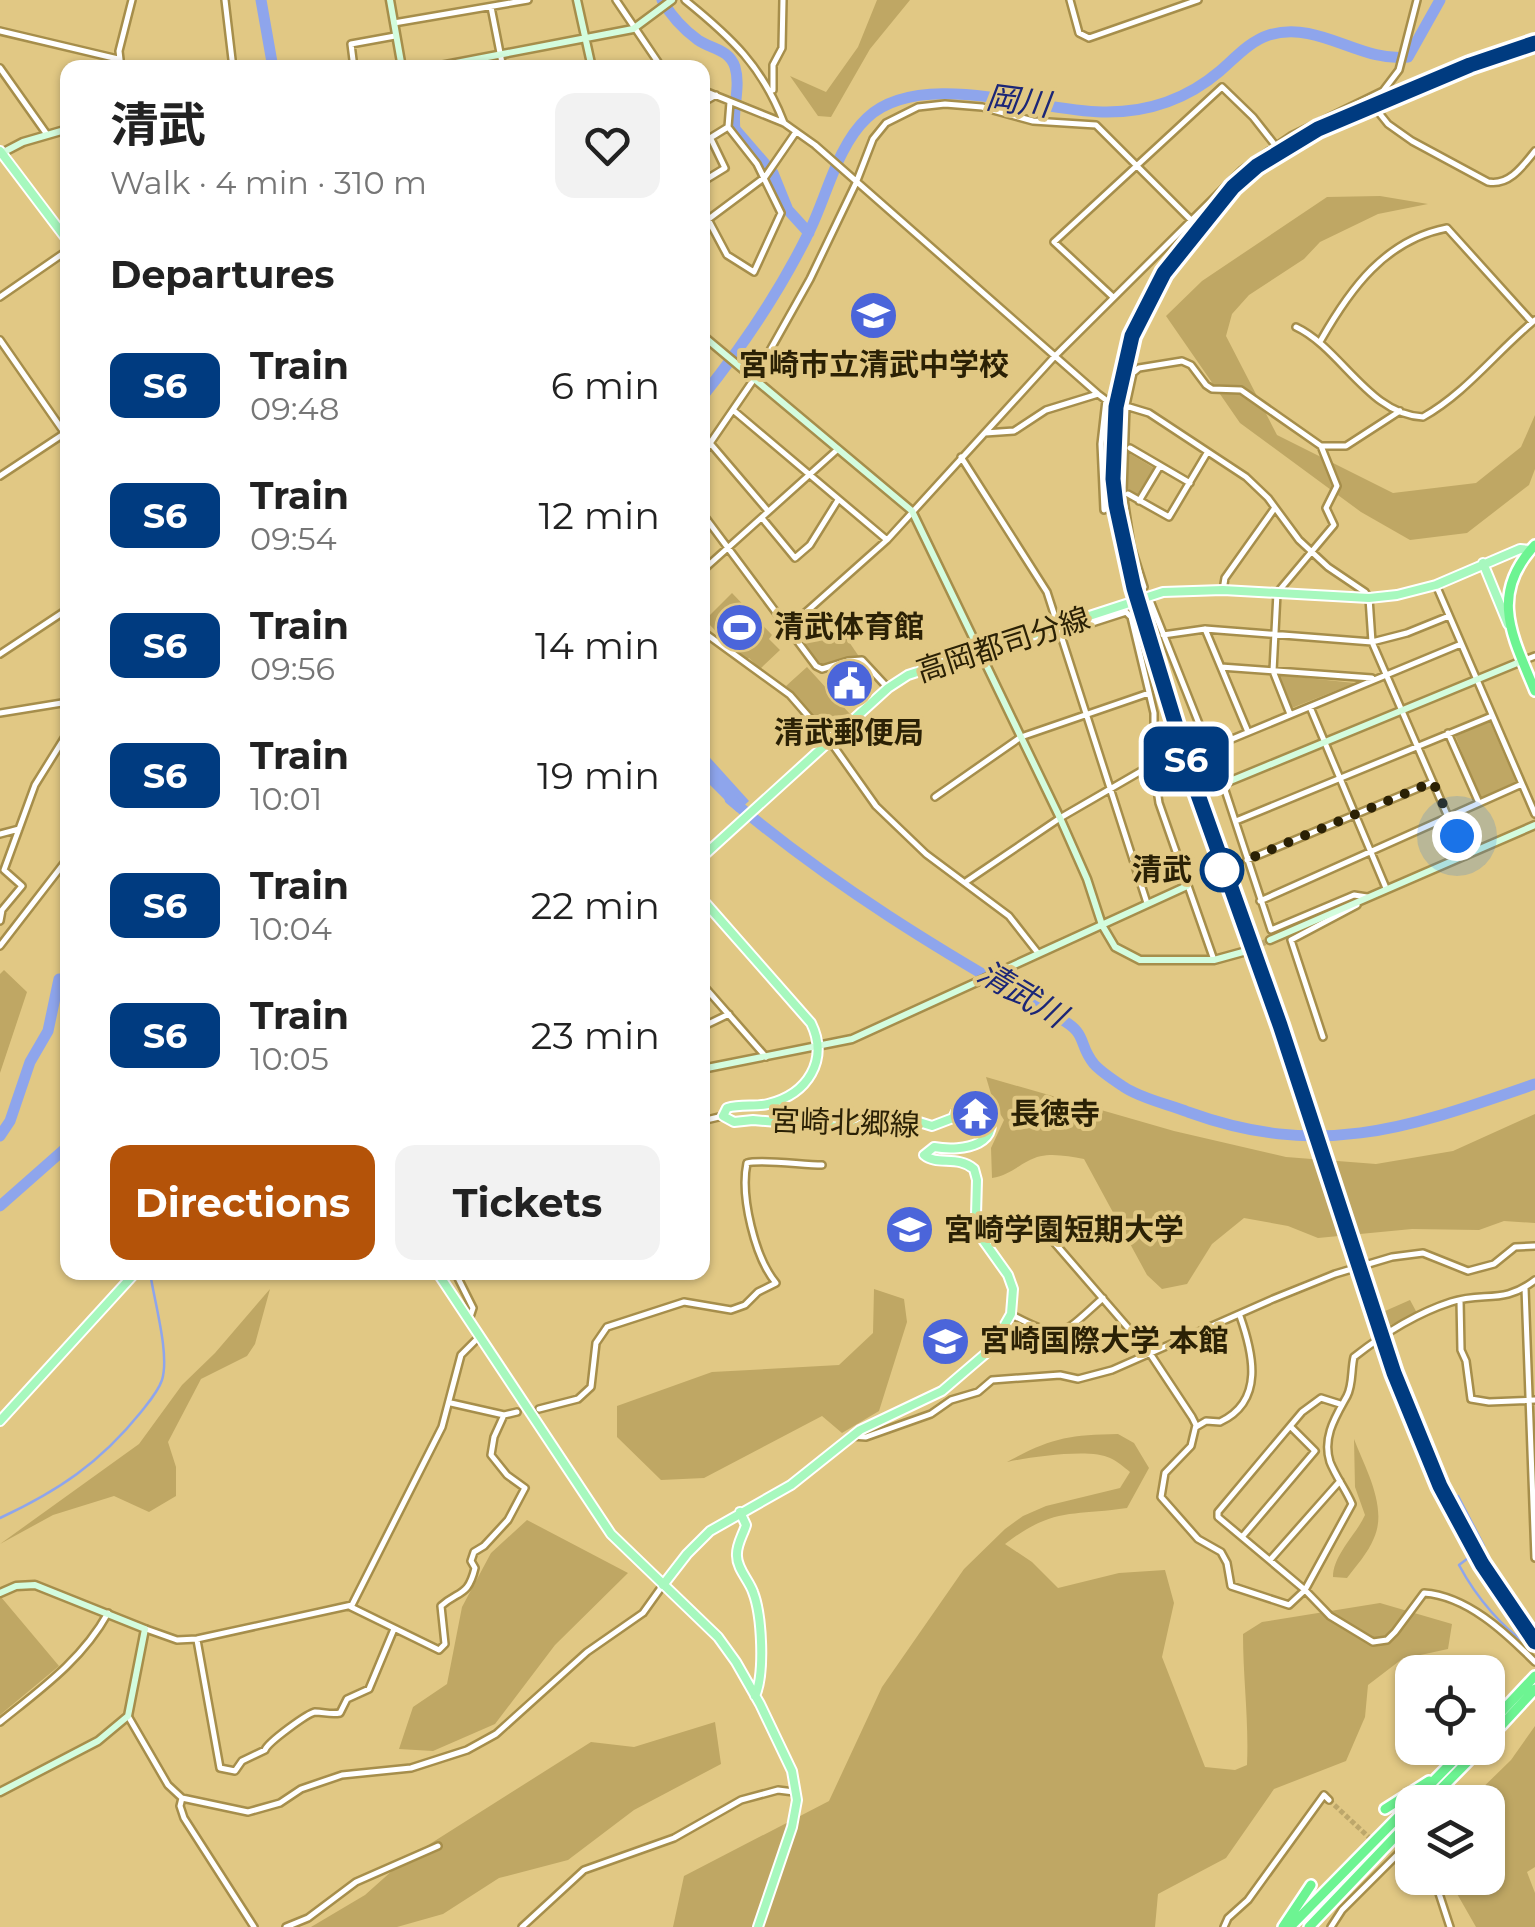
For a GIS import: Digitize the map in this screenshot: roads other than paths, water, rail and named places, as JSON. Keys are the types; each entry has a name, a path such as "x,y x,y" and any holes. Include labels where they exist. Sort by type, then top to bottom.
{"highway":[{"path":"1533,547 1516,571 1506,603 1508,624 1535,691"},
{"path":"1505,1708 1535,1676"},
{"path":"1505,1722 1535,1690"},
{"path":"1286,1927 1449,1765"},
{"path":"1444,1785 1464,1765"},
{"path":"1385,1809 1441,1773"},
{"path":"1309,1927 1395,1837"},
{"path":"1286,1927 1311,1885"}],"main road":[{"path":"0,152 60,231"},
{"name":"高岡都司分線","path":"710,850 888,688 908,675 1060,630 1163,592 1223,590 1397,596 1520,548 1533,547"},
{"path":"1483,564 1508,624"},
{"path":"710,908 811,1022 819,1047"},
{"name":"宮崎北郷線","path":"819,1047 812,1073 790,1093 767,1104 727,1108 722,1116 734,1122 851,1128 892,1120 932,1126 953,1118 960,1104 968,1100 984,1106 991,1125 987,1136 976,1146 950,1150 934,1147 924,1154 926,1159 958,1160 974,1170 976,1215 983,1240 1008,1275 1013,1290 1011,1314"},
{"path":"0,1421 129,1280"},
{"path":"442,1280 611,1534 728,1649 792,1771 797,1793 792,1828 758,1927"},
{"path":"663,1585 697,1542 740,1512 805,1475 851,1436 942,1391 991,1349 1011,1314"},
{"path":"740,1512 746,1525 736,1552 759,1613 760,1683 755,1696"}],"street":[{"path":"0,31 118,60 132,0"},
{"path":"225,0 232,60"},
{"path":"390,0 400,60"},
{"path":"394,23 528,0"},
{"path":"576,0 590,60"},
{"path":"616,0 655,60"},
{"path":"685,0 752,61 772,93 784,123"},
{"path":"772,93 772,65 782,48 783,0"},
{"path":"1070,0 1080,33 1089,38 1198,0"},
{"path":"787,629 888,540 1054,356 1242,170 1275,145 1383,91 1399,70 1416,0"},
{"path":"470,60 633,29 668,4"},
{"path":"491,7 501,60"},
{"path":"353,60 350,44 395,36"},
{"path":"0,68 46,134"},
{"path":"1113,297 1054,242 1136,164 1222,86 1275,145"},
{"path":"710,93 784,123 1098,394 1149,413 1256,484 1310,552 1369,598 1372,642 1465,856"},
{"path":"710,99 716,96"},
{"path":"1368,100 1388,124 1412,141 1488,182 1499,184 1508,179 1535,151"},
{"path":"710,229 727,255 754,272 781,213 765,178 728,127 730,102"},
{"path":"768,511 710,444 810,279 873,139 886,123 918,107 945,104 982,107 1033,121 1096,125 1191,220"},
{"path":"710,177 725,168 711,139 728,127"},
{"path":"0,152 60,131"},
{"path":"710,220 765,178 796,132"},
{"path":"1296,327 1321,340 1378,398 1415,417 1429,414 1463,388 1534,321 1448,228 1420,237 1362,277 1321,340"},
{"path":"0,297 60,256"},
{"path":"0,340 60,425"},
{"path":"710,342 912,512 1060,818 1115,948 1140,960 1214,960 1243,952"},
{"path":"1144,587 1131,546 1123,492 1126,405 1133,373 1139,368 1182,362 1191,364 1212,389 1241,390 1321,446 1337,486 1326,508 1334,526 1277,593 1272,671 1290,714"},
{"path":"984,434 1014,431 1046,410 1098,394"},
{"path":"1104,510 1101,444 1106,400"},
{"path":"733,410 888,540"},
{"path":"1321,446 1346,446 1400,412"},
{"path":"0,476 60,438"},
{"path":"710,563 839,448"},
{"path":"1130,448 1190,483"},
{"path":"1128,494 1169,518 1208,453"},
{"path":"961,457 1040,580 1060,630 1148,905"},
{"path":"1139,501 1160,466"},
{"path":"762,518 795,558 810,545 838,500"},
{"path":"1223,590 1226,578 1274,508"},
{"path":"710,523 787,629 822,669 848,660 862,660 888,688"},
{"path":"1436,584 1535,814"},
{"path":"1150,602 1223,784 1272,930 1354,894 1367,897"},
{"path":"1060,630 1126,612 1131,617 1156,725 1154,763 1159,803 1214,960"},
{"path":"0,654 60,614"},
{"path":"1163,635 1205,629 1372,642 1449,616"},
{"path":"1205,629 1248,732"},
{"path":"710,636 790,695 876,806 926,854 1009,916 1038,953"},
{"path":"1208,748 1461,644"},
{"path":"1223,784 1535,656"},
{"path":"1221,667 1376,679"},
{"path":"935,797 1021,737 1150,693"},
{"path":"0,714 60,703"},
{"path":"1310,706 1386,888"},
{"path":"1235,822 1492,716"},
{"path":"1448,733 1479,803"},
{"path":"0,921 2,910 22,886 4,870 36,785 60,745"},
{"path":"966,882 1060,818 1154,763"},
{"path":"1247,860 1433,782"},
{"path":"1260,901 1522,784"},
{"path":"1270,940 1535,825"},
{"path":"0,834 19,829"},
{"path":"0,946 60,868"},
{"path":"710,1068 852,1039 1187,886"},
{"path":"1323,1037 1292,940 1367,897"},
{"path":"710,993 766,1058"},
{"path":"710,1023 729,1014"},
{"path":"710,1119 722,1116"},
{"path":"538,1409 578,1399 591,1387 596,1343 607,1326 684,1302 731,1310 746,1305 758,1292 776,1283 766,1271 745,1195 748,1164 753,1160 822,1165"},
{"path":"1040,1226 1149,1352 1192,1417 1196,1428 1191,1446 1165,1473 1160,1492 1162,1502 1198,1539 1221,1552 1227,1562 1228,1583 1234,1588 1289,1605 1305,1590 1352,1504 1329,1460 1328,1449 1330,1429 1348,1395 1356,1356 1395,1330 1460,1300 1502,1296 1535,1280"},
{"path":"851,1436 866,1438 931,1414 952,1400 978,1392 992,1380 1060,1375 1085,1378 1335,1274 1392,1257 1423,1253 1468,1271 1494,1264 1515,1246 1535,1246"},
{"path":"125,1280 126,1284"},
{"path":"459,1280 472,1308 469,1320"},
{"path":"1524,1288 1532,1400 1535,1558"},
{"path":"1011,1314 1044,1332 1056,1333 1068,1328 1102,1298"},
{"path":"1460,1300 1461,1350 1470,1399 1532,1400"},
{"path":"1196,1428 1206,1420 1220,1423 1240,1407 1252,1388 1253,1353 1240,1314"},
{"path":"349,1606 442,1427 461,1355 479,1336"},
{"path":"1340,1404 1321,1398 1302,1412 1218,1512 1218,1517 1330,1616 1373,1642 1387,1640 1424,1593 1453,1598 1514,1641 1535,1662"},
{"path":"450,1403 504,1416 516,1412"},
{"path":"0,1592 35,1585 177,1640 349,1606 439,1650 446,1639 441,1606 463,1594 471,1584 474,1552 498,1533 518,1503 524,1485 506,1475 491,1455 494,1436 504,1416"},
{"path":"1242,1537 1315,1452 1290,1426"},
{"path":"1270,1560 1340,1482"},
{"path":"128,1716 168,1785 182,1798 248,1812 280,1803 301,1789 342,1775 411,1768 467,1750 496,1734 587,1652 643,1613 663,1585"},
{"path":"0,1722 62,1673 94,1639 108,1613"},
{"path":"0,1792 98,1741 128,1716 145,1629"},
{"path":"196,1639 220,1768 235,1772 242,1761 265,1750 269,1739 295,1726 306,1715 340,1713 347,1699 369,1689 394,1630"},
{"path":"522,1927 584,1870 674,1838 741,1800 778,1790 797,1793"},
{"path":"1224,1927 1324,1795 1328,1800"},
{"path":"182,1798 184,1818 254,1927"},
{"path":"286,1927 308,1918 356,1882 438,1846"},
{"path":"1331,1927 1342,1910 1395,1855"},
{"path":"1440,1895 1450,1927"}],"water":[{"path":"710,758 749,801 737,812 710,785"}],"waterway":[{"path":"261,0 272,60"},
{"path":"662,0 687,31 732,61 737,82 735,129 773,173 788,210 809,233"},
{"name":"岡川","path":"710,386 786,276 848,143 867,118 890,103 948,94 1075,110 1135,110 1165,103 1194,90 1269,35 1305,33 1373,54 1408,57 1440,0"},
{"name":"清武川","path":"730,799 889,916 1068,1024 1079,1034 1097,1067 1147,1098 1236,1126 1323,1136 1404,1125 1535,1084"},
{"name":"清武川","path":"0,1136 10,1121 30,1062 48,1031 60,980"},
{"name":"清武川","path":"0,1206 60,1153"},
{"path":"0,1518 41,1497 94,1461 126,1430 155,1393 162,1380 164,1356 151,1280"},
{"path":"1458,1496 1484,1546 1459,1565 1492,1612 1535,1649"}],"tunnel":[{"path":"1243,952 1270,940"},
{"path":"1329,1800 1389,1856"}],"railway":[{"path":"1338,1196 1210,826 1137,593 1120,520 1114,446 1116,407 1132,340 1146,306 1185,241 1233,186 1289,145 1356,110 1535,43"},
{"path":"1394,1373 1456,1512 1535,1642"}],"train":[{"name":"S6","path":"1535,43 1470,65 1318,129 1257,166 1233,187 1164,273 1132,336 1116,407 1113,479 1134,588 1191,775 1280,1025 1416,1435 1482,1564 1535,1642"}],"place":[{"name":"宮崎市立清武中学校","path":"874,316"},
{"name":"清武体育館","path":"739,627"},
{"name":"清武郵便局","path":"849,684"},
{"name":"清武","path":"1222,870"},
{"name":"長徳寺","path":"975,1114"},
{"name":"宮崎学園短期大学","path":"909,1230"},
{"name":"宮崎国際大学 本館","path":"945,1341"}]}
